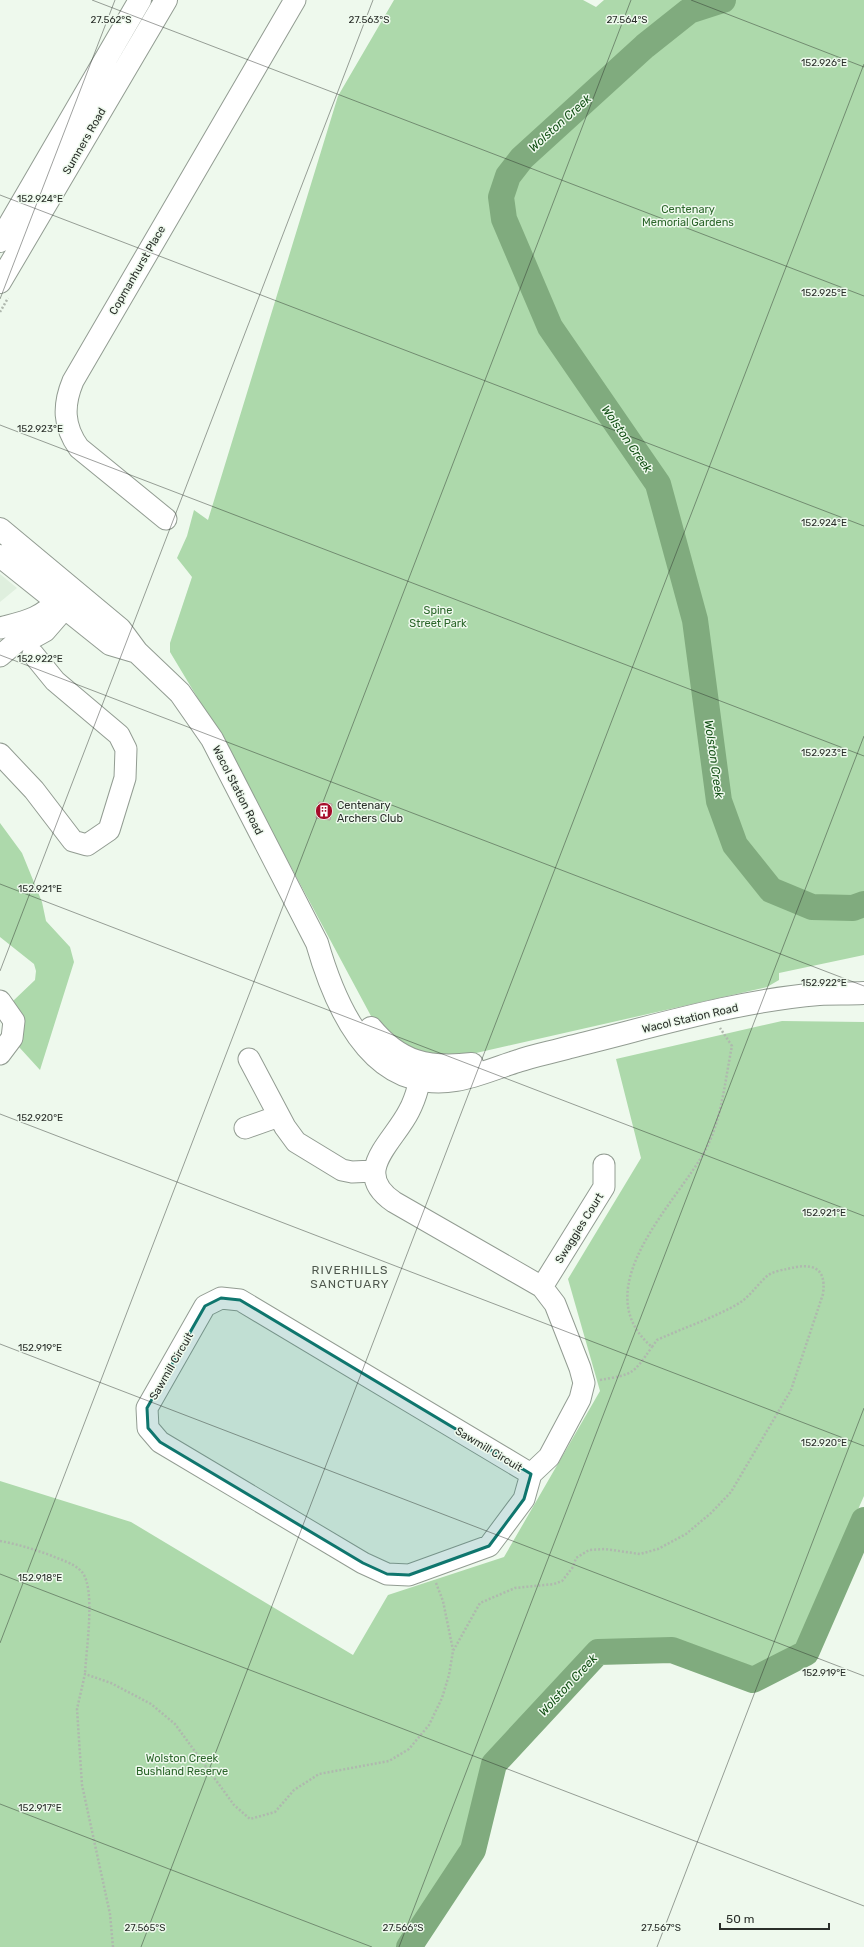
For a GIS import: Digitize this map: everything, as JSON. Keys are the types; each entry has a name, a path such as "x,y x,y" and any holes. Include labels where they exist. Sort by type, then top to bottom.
{"main road":[{"name":"Sumners Road","path":"0,241 140,0"},
{"name":"Sumners Road","path":"0,282 166,0"},
{"name":"Wacol Station Road","path":"0,530 65,597"},
{"name":"Wacol Station Road","path":"0,556 65,597 120,629 137,652 180,693 212,740 316,943 327,978 362,1042 387,1066 413,1078 421,1071 438,1082 466,1079 518,1060 677,1020 763,1002 820,994 864,994"}],"street":[{"name":"Copmanhurst Place","path":"166,519 79,448 70,436 65,406 68,393 130,282 295,0"},
{"path":"0,628 36,619 65,597"},
{"path":"0,656 20,639 36,636 45,631 65,597"},
{"path":"0,754 34,790 73,841 87,845 109,830 125,778 126,749 119,734 56,681 33,654"},
{"path":"0,1001 14,1021 12,1038 0,1054"},
{"path":"249,1059 279,1116 296,1142 342,1170 352,1172 374,1171"},
{"path":"421,1071 409,1112 378,1157 374,1171 377,1184 384,1195 542,1287 555,1304 580,1368 584,1383"},
{"path":"245,1128 279,1116"},
{"name":"Swaggies Court","path":"542,1287 604,1187 604,1165"},
{"name":"Sawmill Circuit","path":"531,1474 240,1300 221,1298 205,1306 147,1408 148,1428 160,1442 363,1563 387,1574 409,1575 489,1546 524,1499 531,1474 548,1457 580,1399 584,1383"}],"path":[{"path":"584,1383 624,1376 636,1369 652,1346"},
{"path":"0,1542 15,1543 47,1554 72,1564 82,1572 89,1585 90,1600 85,1674"},
{"path":"430,1568 443,1601 453,1650"}],"highlighted area":[{"path":"221,1298 240,1300 531,1474 524,1499 489,1546 409,1575 387,1574 363,1563 160,1442 148,1428 147,1408 205,1306"}],"shaded area":[{"path":"0,574 17,588 0,602"}],"green space":[{"name":"Spine Street Park","path":"394,0 583,0 596,7 604,0 864,0 864,955 779,973 779,980 767,987 476,1053 440,1059 409,1052 380,1028 371,1016 254,798 206,712 170,652 170,643 192,577 177,558 187,536 194,510 208,520 338,96"},
{"path":"0,823 22,853 42,902 46,921 70,947 74,962 40,1070 19,1047 19,1012 13,1001 35,980 36,971 34,964 0,937"},
{"name":"Wolston Creek Bushland Reserve","path":"782,1021 864,1022 864,1496 798,1644 752,1671 671,1643 590,1643 486,1762 465,1849 396,1947 0,1947 0,1481 131,1522 353,1655 388,1595 504,1557 600,1391 568,1279 641,1158 616,1059"}],"building":[{"name":"Centenary Archers Club","path":"319,802 332,804 330,820 316,818"}],"waterway":[{"name":"Wolston Creek","path":"723,0 689,11 645,46 522,158 508,176 501,197 504,219 550,327 658,484 695,620 719,801 735,845 771,890 812,907 853,908 864,904"},
{"name":"Wolston Creek","path":"409,1947 473,1850 494,1764 598,1652 672,1650 753,1680 806,1653 864,1520"}],"place":[{"name":"Centenary Archers Club","path":"324,811"}],"district":[{"name":"RIVERHILLS SANCTUARY","path":"350,1277"}],"park label":[{"name":"Centenary Memorial Gardens","path":"688,215"}]}
